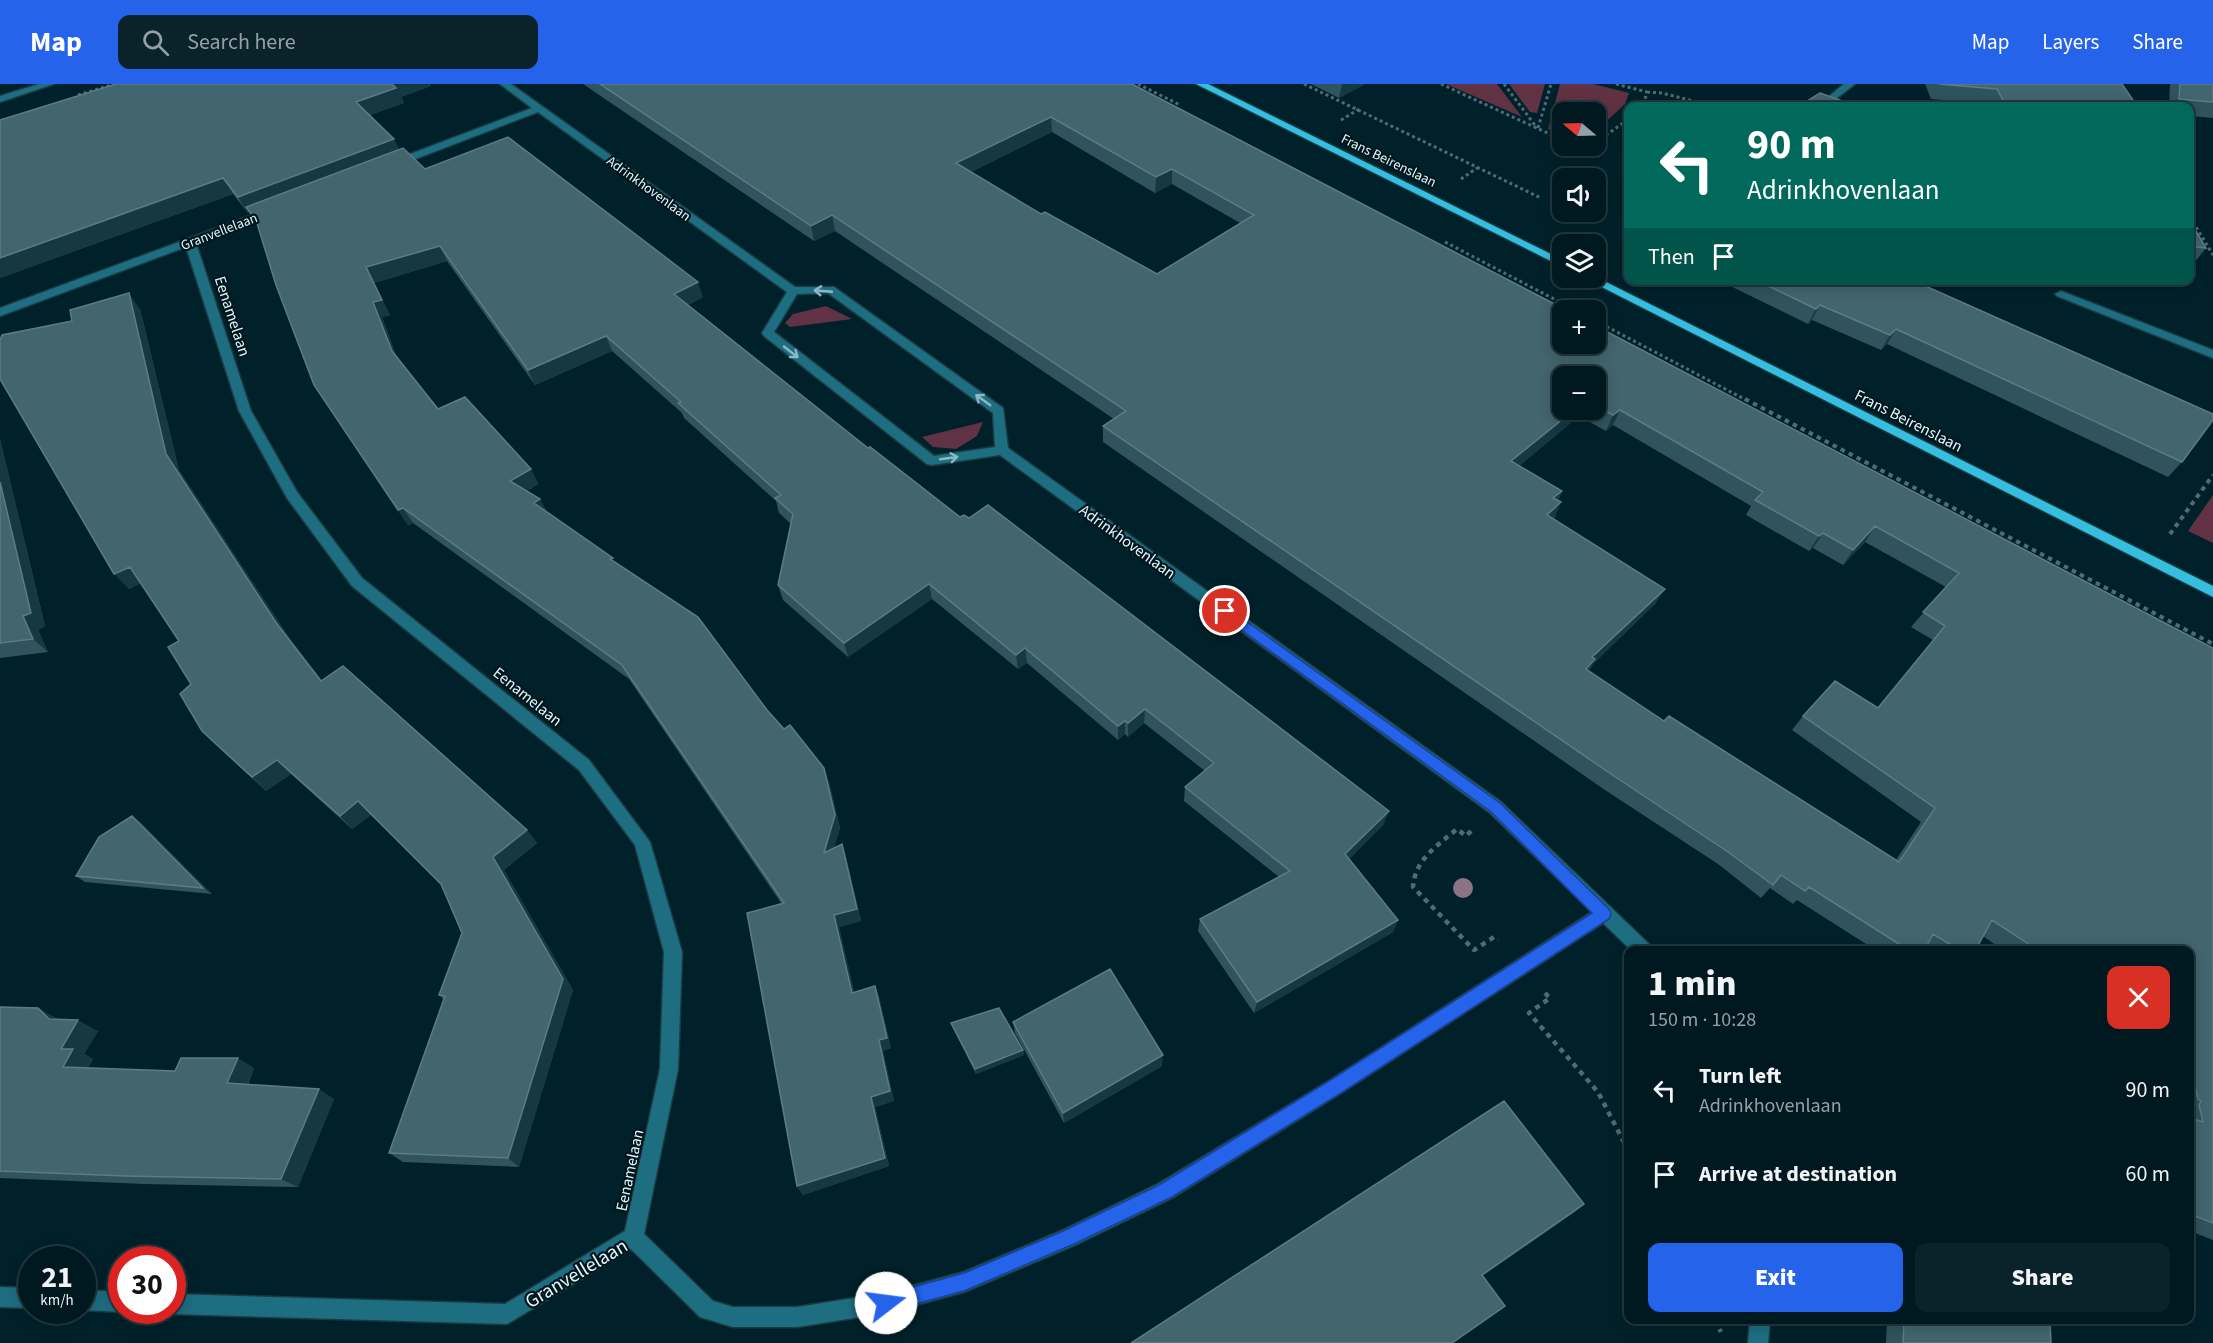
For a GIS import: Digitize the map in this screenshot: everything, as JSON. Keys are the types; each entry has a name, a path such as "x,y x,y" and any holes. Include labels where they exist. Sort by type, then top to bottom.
{"main road":[{"name":"Frans Beirenslaan","path":"1201,84 1552,259"},
{"name":"Frans Beirenslaan","path":"1606,286 2213,592"}],"street":[{"path":"0,99 49,84"},
{"name":"Adrinkhovenlaan","path":"506,84 793,291"},
{"path":"1836,102 1832,98 1850,84"},
{"path":"387,167 538,109"},
{"name":"Granvellelaan","path":"0,312 278,209"},
{"name":"Eenamelaan","path":"190,242 244,411 292,495 357,582 584,765 642,842 673,952 669,1069 633,1237"},
{"path":"830,290 999,411 1002,450 932,461 768,333 793,291 830,290"},
{"path":"2061,294 2213,354"},
{"name":"Adrinkhovenlaan","path":"1002,450 1495,807 1639,946"},
{"name":"Granvellelaan","path":"186,1304 507,1314 633,1237 707,1310 733,1317 797,1317 886,1303 964,1282 1068,1238 1166,1191 1345,1081 1604,914"},
{"path":"0,1297 18,1298"},
{"path":"1758,1343 1760,1324"}],"path":[{"path":"1304,84 1540,198"},
{"path":"1441,84 1552,135"},
{"path":"1504,84 1537,128"},
{"path":"1537,128 1551,84"},
{"path":"1616,84 1693,101"},
{"path":"1644,102 1647,92"},
{"path":"1333,124 1359,109"},
{"path":"1606,135 1624,122"},
{"path":"1454,184 1478,168"},
{"path":"2194,224 2213,255"},
{"path":"1606,326 2213,644"},
{"path":"2170,534 2213,475"},
{"path":"1495,807 1467,836 1456,829 1417,863 1412,876 1413,887 1474,950 1494,937 1550,998 1529,1013 1598,1092 1624,1142"}],"shaded area":[{"path":"1446,84 1497,84 1522,117"},
{"path":"1509,84 1545,84 1537,113 1530,112"},
{"path":"1560,84 1593,84 1629,93 1624,105 1606,122 1606,102 1555,102"},
{"path":"1552,114 1552,131 1548,129"},
{"path":"826,306 852,319 790,327 785,323 793,314"},
{"path":"983,422 977,436 956,449 933,447 922,437"},
{"path":"2213,495 2213,543 2188,531"}],"building":[{"path":"116,84 392,84 396,88 356,102 394,139 238,197 223,178 0,258 0,120"},
{"path":"600,84 1132,84 1552,303 1552,354 1606,354 1606,331 2213,648 2213,1223 2194,1216 2194,1119 2203,1122 2199,1105 2201,1101 2198,1099 2194,1081 2194,946 2031,946 1992,920 1978,946 1953,946 1933,934 1927,946 1902,946 1809,887 1805,891 1781,875 1773,885 1103,426 1126,411 832,215 811,226","holes":["1051,117 1156,177 1172,169 1254,215 1157,274 1045,212 1041,214 956,163","1552,366 1606,366 1606,411 1613,415 1620,410 1763,492 1755,500 1819,536 1823,533 1853,550 1875,526 1959,573 1923,612 1945,626 1878,708 1835,681 1803,716 1935,808 1899,862 1669,716 1664,721 1586,669 1595,659 1592,657 1665,589 1547,515 1561,502 1553,498 1562,491 1511,461 1562,420 1552,420"]},
{"path":"1939,84 2122,84 2134,102 2004,102 1997,89"},
{"path":"2180,84 2213,84 2213,102 2179,99"},
{"path":"1820,93 1845,102 1805,102"},
{"path":"508,137 698,282 674,294 868,448 870,447 960,517 964,515 969,518 988,505 1389,811 1345,854 1398,920 1257,1002 1200,919 1290,871 1185,787 1214,763 1145,709 1128,723 1125,721 1118,726 1025,648 1016,655 929,584 844,643 778,585 793,514 775,498 781,495 606,336 528,370 440,246 366,267 382,300 373,302 392,351 438,409 465,397 531,469 510,481 540,499 534,503 613,558 610,559 698,617 767,710 784,729 790,725 824,768 835,815 824,853 842,844 857,909 834,915 852,993 875,986 887,1038 879,1040 890,1091 871,1097 885,1158 797,1186 747,913 784,903 622,665 403,508 398,510 314,385 276,285 256,220 246,207 403,148 425,169"},
{"path":"2194,228 2206,248 2194,246"},
{"path":"1766,285 1923,285 2213,414 2213,420 2182,462 1896,329 1890,335 1820,305 1816,309"},
{"path":"129,293 166,454 277,624 321,681 343,666 527,830 493,857 563,979 508,1158 389,1153 445,996 439,995 462,933 441,884 358,801 340,816 277,760 252,777 202,731 180,694 191,684 168,647 179,641 130,567 114,574 0,379 2,335 72,321 70,310"},
{"path":"0,482 31,613 23,616 33,639 0,643"},
{"path":"132,816 203,888 76,876 99,837"},
{"path":"1110,969 1163,1055 1063,1113 1013,1022"},
{"path":"0,1007 38,1008 49,1019 78,1020 61,1049 73,1049 63,1067 175,1071 181,1058 238,1058 227,1083 319,1089 281,1179 0,1171"},
{"path":"999,1008 1023,1050 975,1069 951,1023"},
{"path":"1504,1101 1584,1204 1482,1275 1505,1306 1452,1343 1131,1343"},
{"path":"1904,1324 2050,1324 2051,1343 1903,1343"}],"route":[{"path":"886,1303 964,1282 1068,1238 1166,1191 1335,1087 1604,914 1495,807 1225,611"}]}
